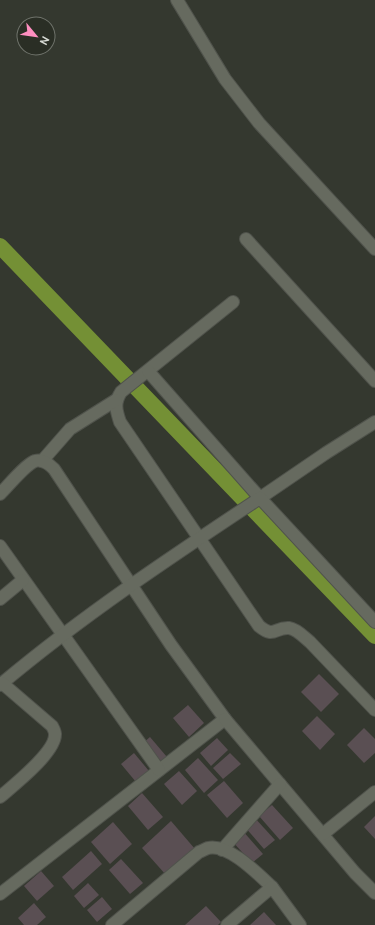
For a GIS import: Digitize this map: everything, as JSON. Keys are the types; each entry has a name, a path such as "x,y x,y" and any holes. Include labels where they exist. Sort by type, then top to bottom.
{"street":[{"path":"177,0 225,79 250,113 375,249"},
{"path":"246,239 375,381"},
{"path":"42,461 70,430 119,396 233,302"},
{"path":"148,371 257,500 375,622"},
{"path":"119,396 116,410 120,422 259,626 266,631 273,633 291,628 299,633 310,642 375,710"},
{"path":"0,797 44,758 54,743 56,733 52,726 1,684 63,633 131,584 257,500 373,426"},
{"path":"0,494 28,465 35,461 48,463 54,469 171,645 225,719 355,873 375,893"},
{"path":"0,546 159,770"},
{"path":"0,599 23,580"},
{"path":"0,894 225,719"},
{"path":"222,850 280,784"},
{"path":"323,834 375,792"},
{"path":"112,925 199,852 209,848 222,850 241,858 272,887 300,925"},
{"path":"227,925 272,887"}],"building":[{"path":"319,674 339,694 321,712 301,692"},
{"path":"188,705 204,723 189,737 173,718"},
{"path":"317,716 335,734 320,750 302,731"},
{"path":"364,728 375,739 375,753 364,763 347,745"},
{"path":"150,737 167,757 154,769 136,749"},
{"path":"217,738 228,750 211,766 200,753"},
{"path":"134,753 149,771 136,782 121,764"},
{"path":"230,753 241,764 223,779 213,768"},
{"path":"198,758 218,780 204,793 185,770"},
{"path":"179,771 197,791 182,805 164,784"},
{"path":"224,781 243,803 227,818 207,795"},
{"path":"142,793 163,817 148,830 128,806"},
{"path":"272,805 293,828 280,840 259,816"},
{"path":"375,816 375,839 364,827"},
{"path":"254,817 275,840 264,849 244,826"},
{"path":"171,821 195,849 166,875 142,848"},
{"path":"113,822 132,844 110,864 91,842"},
{"path":"242,830 263,854 252,863 231,840"},
{"path":"91,851 102,864 73,890 62,877"},
{"path":"121,859 143,883 130,894 109,870"},
{"path":"41,871 54,886 37,901 24,886"},
{"path":"88,883 99,895 84,908 74,896"},
{"path":"102,897 112,909 97,922 87,910"},
{"path":"34,903 46,917 37,925 24,925 18,918"},
{"path":"206,906 221,922 218,925 185,925"},
{"path":"264,912 276,925 250,925"}],"waterway":[{"path":"0,246 375,636"}]}
